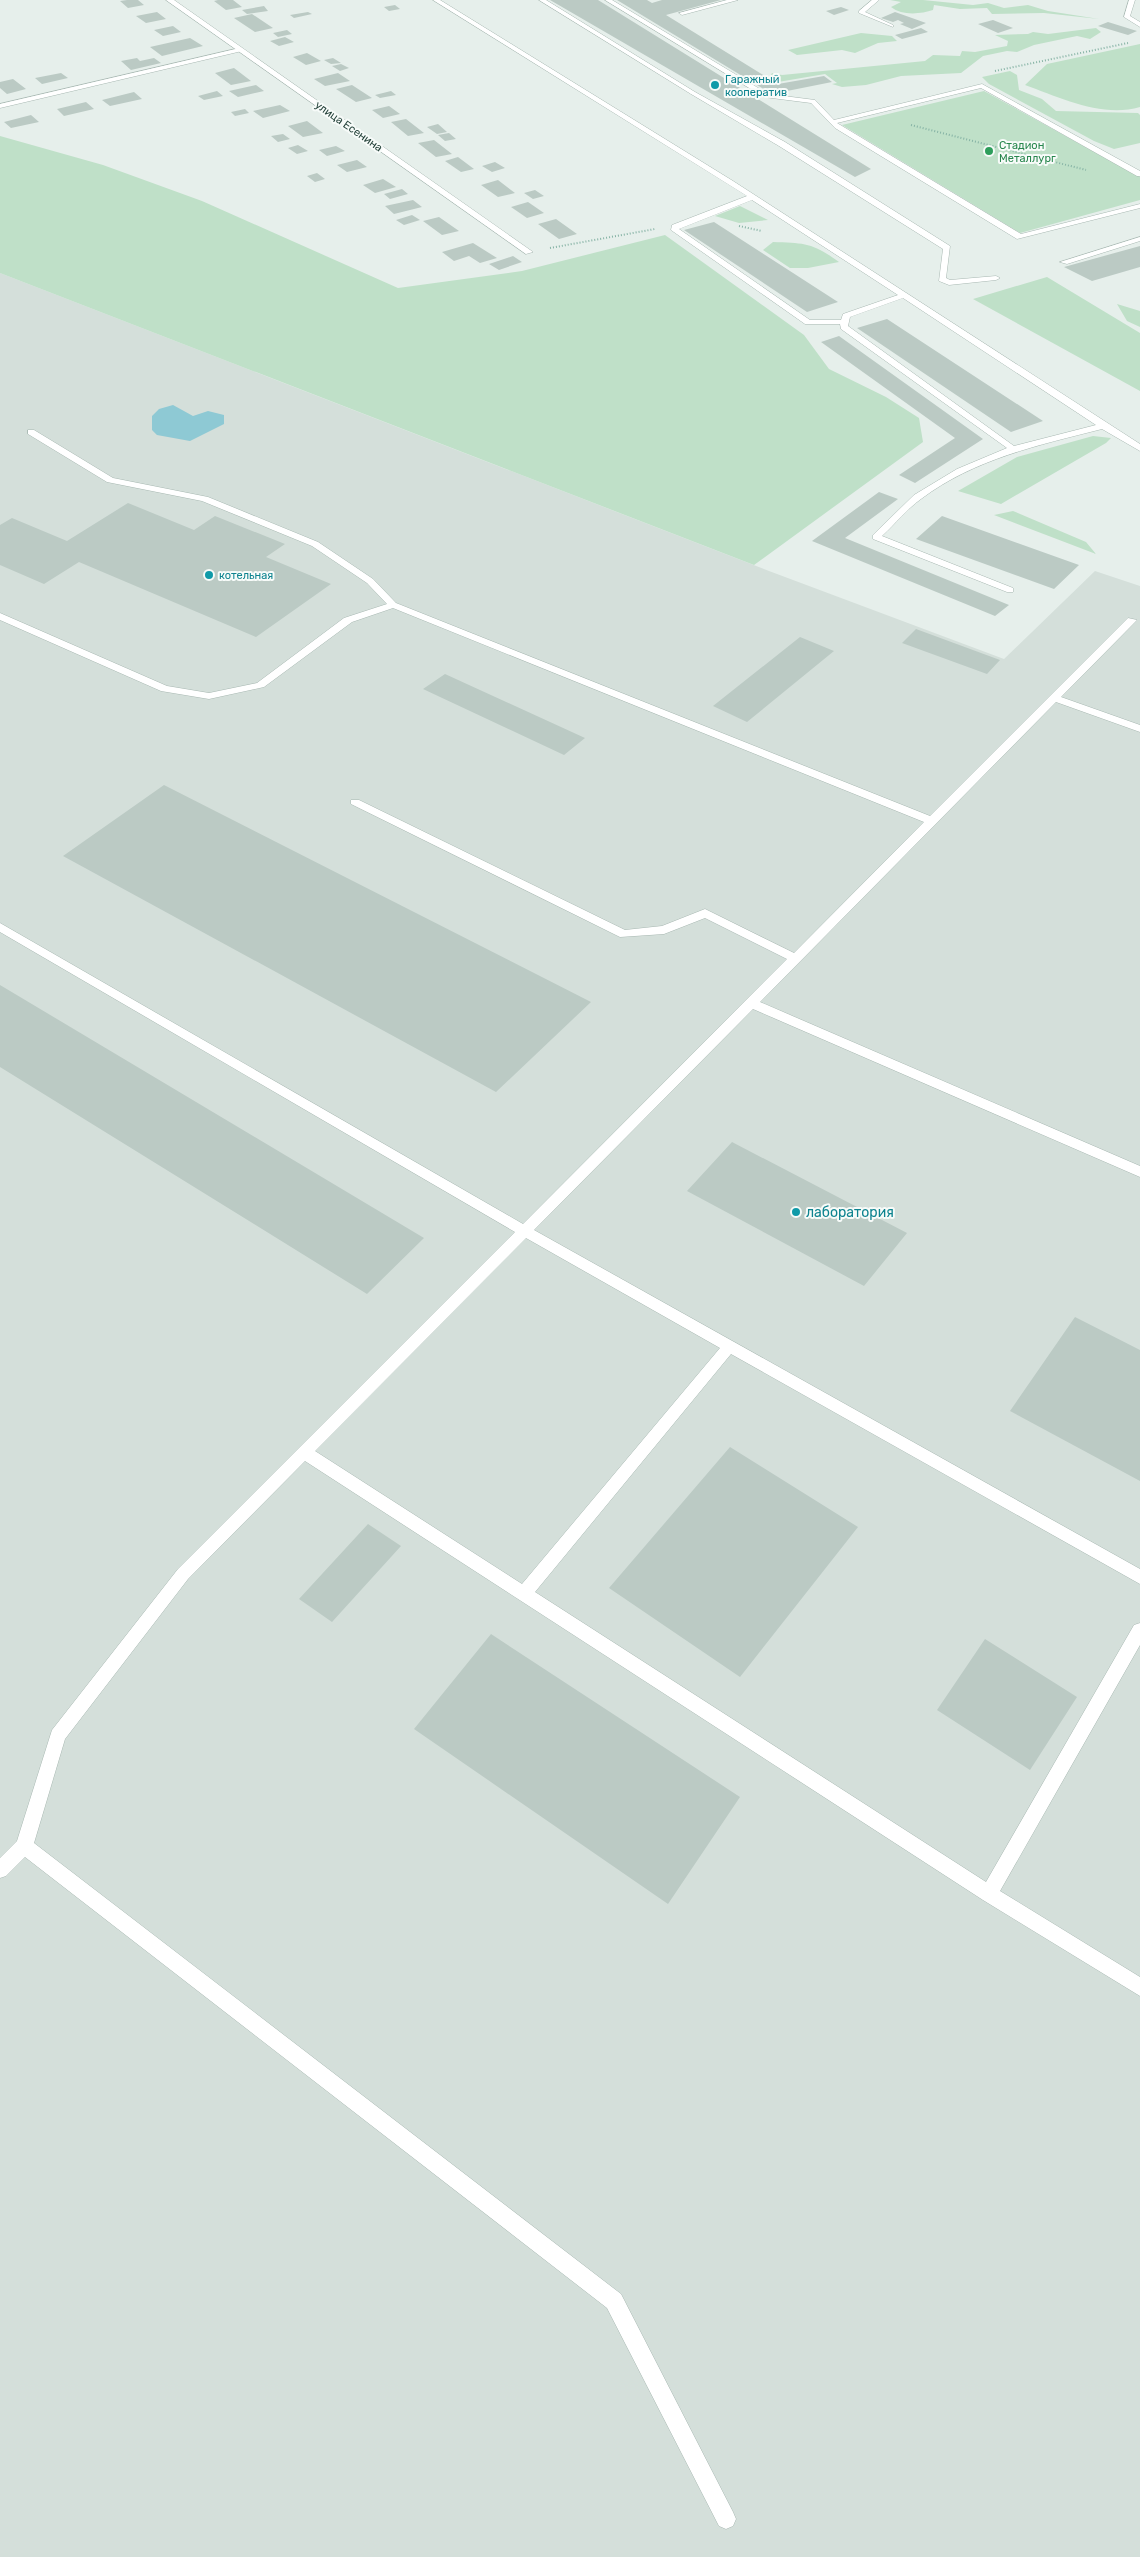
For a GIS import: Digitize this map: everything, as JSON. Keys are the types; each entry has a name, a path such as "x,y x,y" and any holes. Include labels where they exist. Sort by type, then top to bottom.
{"street":[{"name":"улица Есенина","path":"169,0 529,252"}],"lane":[{"path":"436,0 584,89 904,295 1074,409 1140,448"},
{"path":"542,0 693,93 782,144 947,248 942,279 949,283 996,278"},
{"path":"608,0 766,96 813,101 833,122 1020,237 1140,206"},
{"path":"682,13 735,0"},
{"path":"876,0 861,12 891,26"},
{"path":"1132,0 1127,17 1140,25"},
{"path":"0,106 240,50"},
{"path":"833,122 982,86 1140,174"},
{"path":"752,197 675,227 675,230 808,322 845,322"},
{"path":"1064,262 1140,239"},
{"path":"904,295 846,316 844,327 1013,449"},
{"path":"1010,590 876,536 917,497 960,471 1013,449 1102,426"},
{"path":"31,432 110,480 205,499 315,544 370,581 393,605 932,821"},
{"path":"0,616 165,689 209,696 260,685 348,620 393,605"},
{"path":"0,1870 24,1846 58,1736 183,1574 1132,620"},
{"path":"1054,698 1140,729"},
{"path":"355,802 624,934 664,930 705,913 795,958"},
{"path":"0,927 524,1231 1140,1577"},
{"path":"751,1003 1140,1172"},
{"path":"524,1594 730,1346"},
{"path":"304,1452 989,1894 1140,1987"},
{"path":"989,1894 1140,1630"},
{"path":"24,1846 614,2301 726,2519"}],"path":[{"path":"911,125 974,139 1032,158 1086,170"},
{"path":"529,252 604,239 694,219"},
{"path":"739,226 765,231"}],"shaded area":[{"path":"0,273 769,571 1004,659 1095,571 1140,586 1140,2557 0,2557"}],"green space":[{"path":"890,0 923,0 973,5 988,3 1004,8 1028,5 1048,11 1099,19 1044,13 992,14 987,8 960,9 934,5 933,10 906,13 891,7 901,2"},
{"path":"1096,28 1101,32 1090,39 1077,36 1034,45 1017,52 1007,51 983,56 961,73 901,76 866,85 842,87 832,84 837,83 825,74 778,82 770,77 772,73 782,75 925,61 933,55 960,56 962,51 975,52 1007,46 1008,41 995,35 1028,34 1033,32 1048,34"},
{"path":"861,33 892,36 897,41 878,43 855,53 842,50 797,55 788,50"},
{"path":"1140,44 1140,107 1126,110 1096,108 1067,101 1025,85 1047,64"},
{"path":"1010,71 1017,75 1019,90 1042,99 1056,111 1138,113 1140,115 1140,143 1114,149 1094,141 989,84 982,77"},
{"name":"Стадион Металлург","path":"984,91 1140,177 1140,200 1020,233 842,125"},
{"path":"0,136 103,165 202,201 398,288 522,271 665,235 804,335 829,369 886,397 919,418 923,442 754,565 0,273"},
{"path":"740,206 768,220 739,223 715,216"},
{"path":"773,242 808,245 839,262 808,268 790,268 763,250"},
{"path":"1047,277 1140,333 1140,391 973,299"},
{"path":"1117,304 1140,311 1140,327 1127,321"},
{"path":"1093,436 1111,438 1106,443 1001,504 958,491 1017,457"},
{"path":"1013,511 1086,542 1096,554 994,515"}],"water":[{"path":"173,405 193,416 208,411 224,415 224,424 190,441 157,435 152,430 152,416 159,409"}],"building":[{"path":"138,0 144,5 128,8 120,1"},
{"path":"233,0 242,7 226,10 214,1"},
{"name":"Гаражный кооператив","path":"550,0 598,0 871,169 855,177"},
{"name":"Гаражный кооператив","path":"617,0 647,0 652,3 662,0 721,0 666,15 778,84 824,76 832,82 772,94"},
{"path":"395,5 400,9 389,11 384,7"},
{"path":"264,6 268,11 247,14 242,10"},
{"path":"841,7 849,10 834,15 826,11"},
{"path":"157,12 166,19 146,23 136,16"},
{"path":"308,12 312,14 294,18 290,15"},
{"path":"895,12 926,23 912,29 900,24 904,23 898,20 893,22 881,18"},
{"path":"252,14 273,28 255,32 234,18"},
{"path":"993,20 1013,28 998,33 978,24"},
{"path":"1108,22 1137,31 1128,35 1098,26"},
{"path":"173,26 181,32 163,36 154,30"},
{"path":"921,28 928,32 902,39 895,35"},
{"path":"287,30 292,34 278,37 273,33"},
{"path":"285,37 294,42 279,46 270,41"},
{"path":"190,38 203,46 162,56 150,47"},
{"path":"307,53 321,61 306,65 293,57"},
{"path":"137,58 140,61 154,58 161,63 131,70 121,61"},
{"path":"333,58 341,63 331,64 324,60"},
{"path":"341,64 349,68 340,71 332,66"},
{"path":"234,68 251,81 231,85 215,73"},
{"path":"61,73 68,78 42,84 35,78"},
{"path":"338,73 350,81 325,86 314,79"},
{"path":"13,79 26,89 7,94 0,88 0,82"},
{"path":"256,85 264,91 238,97 229,91"},
{"path":"352,85 372,98 356,102 336,89"},
{"path":"217,91 223,96 204,100 198,96"},
{"path":"391,91 396,95 380,98 375,95"},
{"path":"134,92 142,99 110,106 102,100"},
{"path":"86,102 94,109 64,116 57,109"},
{"path":"280,105 290,111 263,118 253,111"},
{"path":"389,106 400,114 383,118 372,110"},
{"path":"245,109 249,113 235,116 231,112"},
{"path":"31,115 39,122 11,128 4,122"},
{"path":"406,119 424,133 408,136 391,122"},
{"path":"307,121 323,133 303,137 288,126"},
{"path":"438,124 447,132 437,134 427,127"},
{"path":"449,133 456,139 445,141 438,135"},
{"path":"283,134 290,139 278,142 271,136"},
{"path":"434,140 452,154 436,157 418,143"},
{"path":"298,145 308,151 297,154 288,148"},
{"path":"336,146 345,151 327,156 319,150"},
{"path":"458,157 474,169 461,172 445,161"},
{"path":"357,160 367,167 347,172 337,165"},
{"path":"495,162 505,168 492,172 482,166"},
{"path":"317,173 325,179 315,182 307,176"},
{"path":"383,179 396,187 375,193 363,185"},
{"path":"498,180 515,193 498,197 481,185"},
{"path":"402,189 408,194 390,199 384,194"},
{"path":"535,190 544,196 533,199 524,193"},
{"path":"413,200 422,207 394,214 385,206"},
{"path":"528,202 544,213 527,218 511,207"},
{"path":"412,215 420,220 404,225 396,220"},
{"path":"439,217 459,231 442,235 423,221"},
{"path":"556,219 577,234 559,239 538,224"},
{"path":"714,222 838,302 807,312 684,230"},
{"path":"473,243 497,258 480,263 469,256 454,261 442,252"},
{"path":"1140,246 1140,267 1092,281 1064,267"},
{"path":"513,256 522,262 499,270 489,264"},
{"path":"887,319 1043,421 1011,432 857,328"},
{"path":"839,336 983,439 915,483 899,475 955,438 821,342"},
{"path":"879,492 898,499 845,538 1009,605 995,616 812,541"},
{"name":"котельная","path":"128,503 194,530 215,516 285,544 266,557 331,584 256,637 79,562 44,584 0,565 0,525 12,518 67,541"},
{"path":"942,516 1079,565 1054,589 916,539"},
{"path":"916,629 1000,660 987,674 902,643"},
{"path":"800,637 834,651 747,722 713,706"},
{"path":"445,674 585,738 564,755 423,689"},
{"path":"164,785 591,1002 496,1092 63,856"},
{"path":"0,985 424,1238 367,1294 0,1067"},
{"name":"лаборатория","path":"732,1142 907,1233 864,1286 687,1191"},
{"path":"1075,1317 1140,1350 1140,1481 1010,1411"},
{"path":"730,1447 858,1527 740,1677 609,1588"},
{"path":"368,1524 401,1546 332,1622 299,1599"},
{"path":"491,1634 740,1797 668,1904 414,1729"},
{"path":"985,1639 1077,1697 1030,1770 937,1710"}],"place":[{"name":"Гаражный кооператив","path":"715,85"},
{"name":"Стадион Металлург","path":"989,151"},
{"name":"котельная","path":"209,575"},
{"name":"лаборатория","path":"796,1212"}]}
